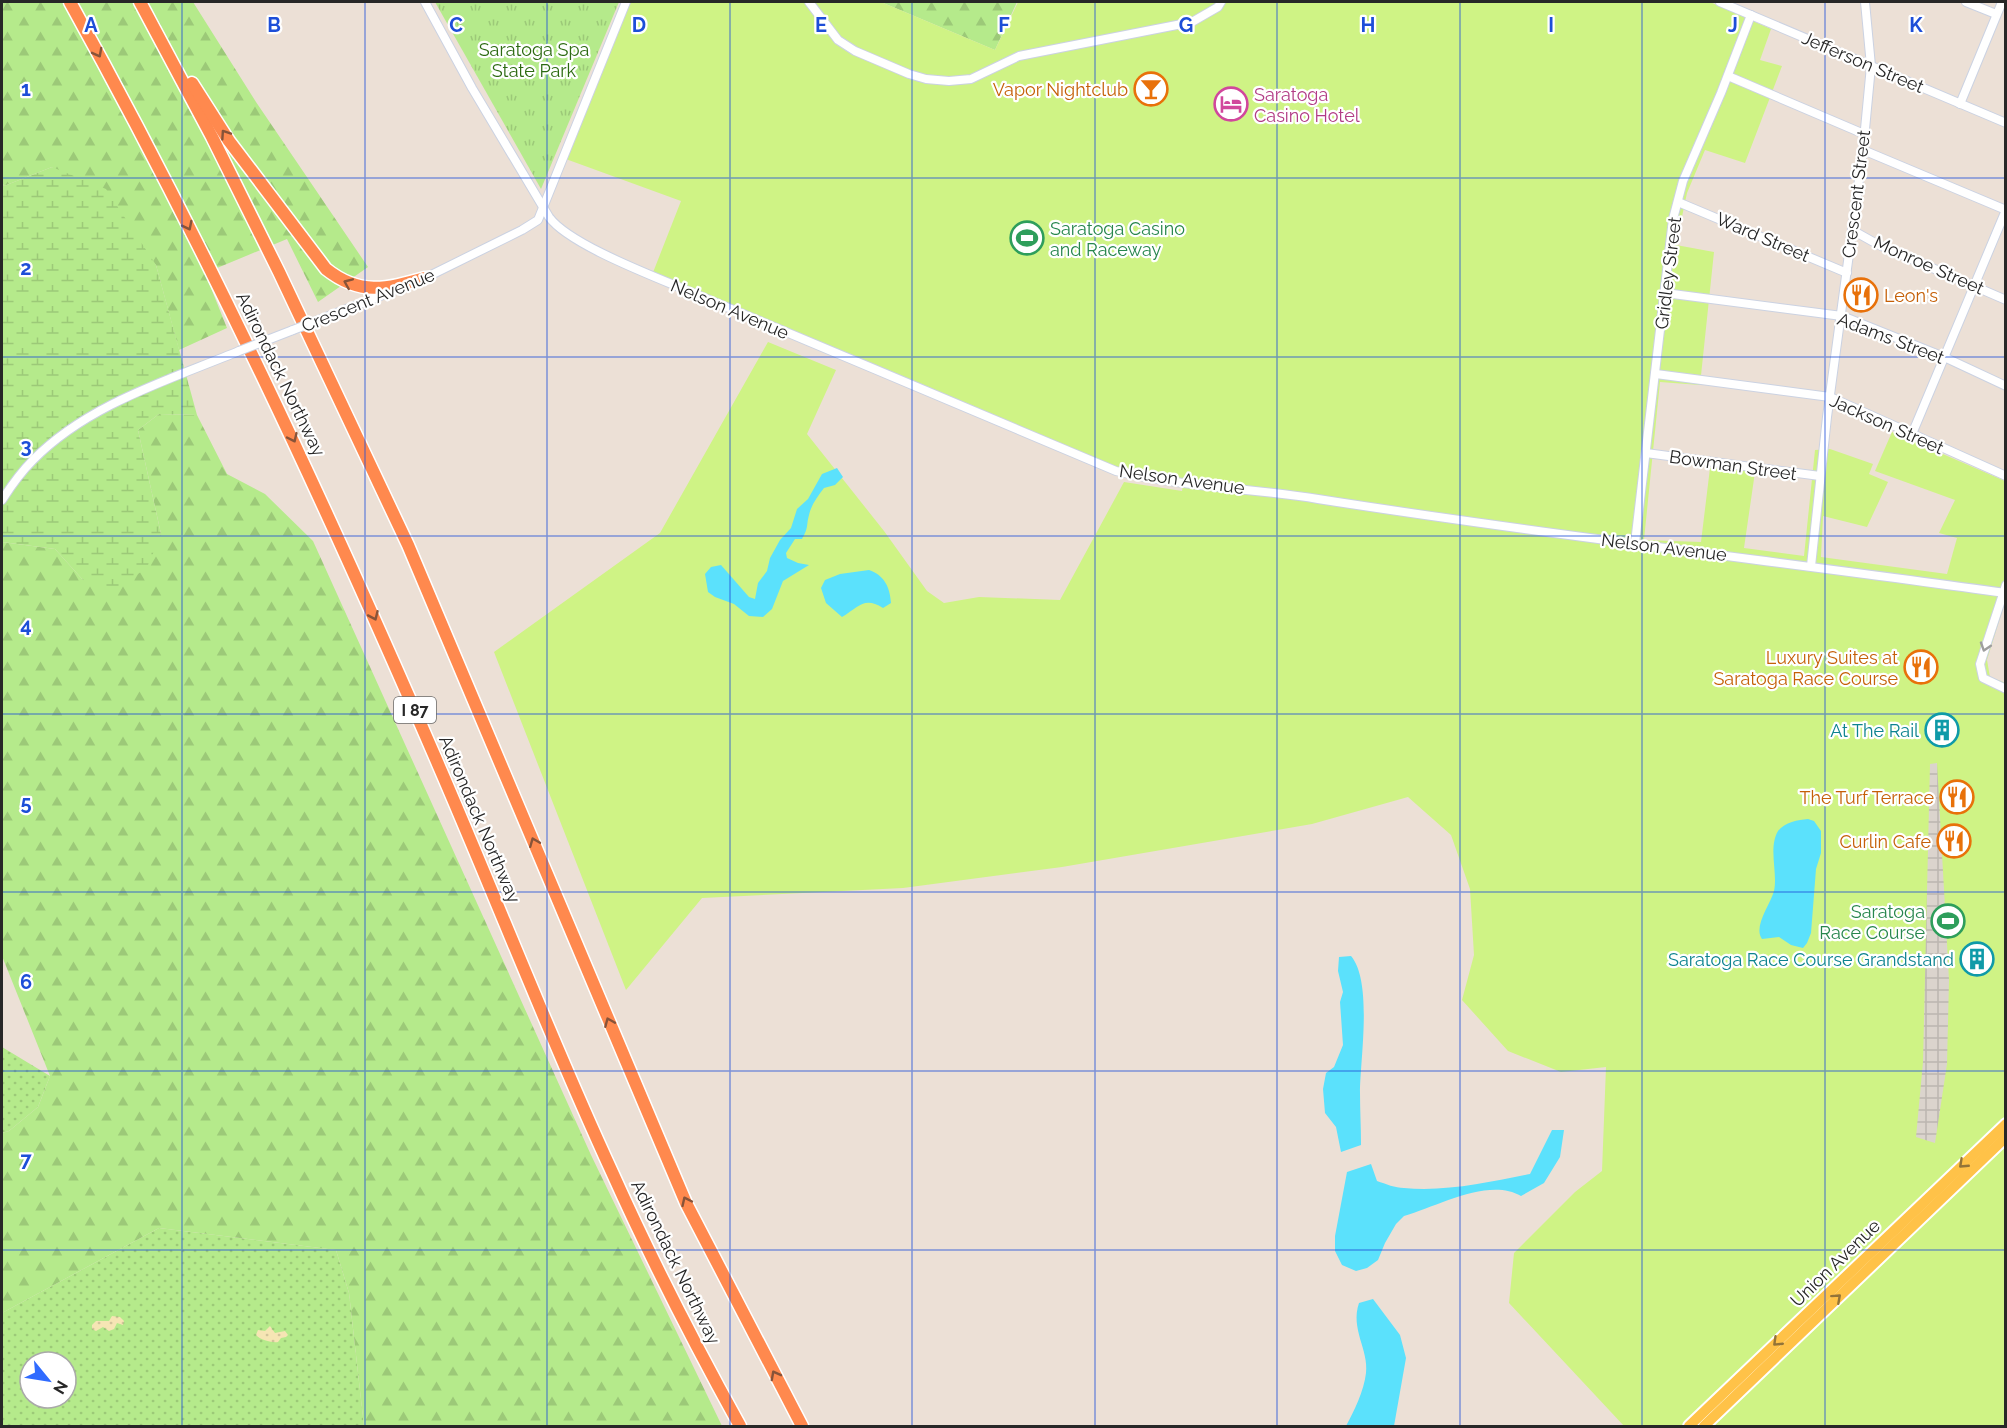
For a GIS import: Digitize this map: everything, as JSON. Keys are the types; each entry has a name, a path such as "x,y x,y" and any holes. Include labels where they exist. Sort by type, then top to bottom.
{"highway":[{"name":"Adirondack Northway","path":"70,2 142,136 269,386 390,654 611,1172 680,1314 740,1426"},
{"name":"Adirondack Northway","path":"140,2 279,272 403,534 686,1203 802,1426"},
{"path":"149,19 229,141 326,269 344,282 365,289 396,286 425,278"}],"main road":[{"name":"Union Avenue","path":"1689,1426 2006,1124"},
{"name":"Union Avenue","path":"1704,1426 2006,1137"}],"street":[{"name":"Nelson Avenue","path":"425,2 472,88 553,223 562,231 611,257 1116,471 1137,476 1287,494 1493,526 2004,590"},
{"name":"Crescent Avenue","path":"2,500 33,459 89,416 239,351 425,278 522,231 538,220 626,2"},
{"path":"809,2 838,40 855,51 909,74 926,79 949,81 971,79 1019,56 1192,22 1218,7 1221,2"},
{"name":"Jefferson Street","path":"1720,2 2006,123"},
{"name":"Crescent Street","path":"1811,566 1820,476 1863,150 1871,66 1865,2"},
{"path":"1966,2 1996,14"},
{"path":"1960,104 2002,2"},
{"name":"Gridley Street","path":"1635,543 1673,219 1683,181 1728,76 1751,15"},
{"path":"1728,76 1864,134"},
{"path":"1863,150 2006,210 1912,434"},
{"name":"Ward Street","path":"1678,202 1847,273"},
{"name":"Monroe Street","path":"1852,230 1878,244 2006,300"},
{"name":"Adams Street","path":"1665,293 1842,316 1944,357 2006,386"},
{"name":"Jackson Street","path":"1656,374 1830,397 2006,476"},
{"name":"Bowman Street","path":"1646,453 1820,476"},
{"path":"2004,590 1980,664 1983,678 2006,688"}],"green space":[{"path":"2,2 193,2 256,102 368,267 318,302 287,239 205,273 227,328 179,350 156,265 52,167 4,186 2,182"},
{"name":"Saratoga Spa State Park","path":"435,2 619,2 541,189"},
{"name":"Saratoga Race Course","path":"627,2 881,2 995,50 1018,2 1710,2 1771,29 1760,60 1782,66 1745,163 1705,150 1687,193 1676,245 1714,252 1700,385 1660,382 1644,540 1701,542 1710,468 1755,472 1744,548 1804,556 1815,450 1830,449 1873,464 1869,474 1888,482 1867,527 1823,516 1821,557 1947,574 1957,538 1939,533 1955,500 1875,471 1892,432 2005,481 2005,602 1987,660 1990,677 2006,683 2005,1426 1624,1426 1509,1303 1514,1253 1575,1192 1602,1171 1606,1067 1561,1072 1508,1051 1462,1000 1474,955 1470,889 1451,835 1408,797 1312,824 1062,867 903,888 702,898 626,990 494,652 660,533 768,342 836,370 807,434 884,531 927,591 944,603 979,597 1060,600 1124,482 1182,491 1184,481 1116,471 652,275 681,201 563,158"},
{"path":"881,2 1017,2 995,50"},
{"path":"52,167 106,189 156,265 197,415 159,414 138,430 161,534 147,568 113,590 83,580 55,549 2,542 2,182 4,186"},
{"path":"159,414 197,415 227,474 265,494 313,541 591,1155 722,1426 364,1426 349,1293 336,1250 159,1228 2,1313 2,1133 9,1131 38,1107 50,1076 2,956 2,542 55,549 83,580 161,534 138,430"},
{"path":"2,1047 50,1076 38,1107 9,1131 2,1133"},
{"path":"159,1228 336,1250 349,1293 364,1426 2,1426 2,1313"}],"sand":[{"path":"112,1316 120,1317 124,1321 123,1325 117,1323 114,1329 109,1331 103,1327 96,1331 92,1329 96,1321 109,1321"},
{"path":"270,1326 275,1333 285,1331 288,1335 278,1342 270,1342 256,1335 258,1330 265,1331"}],"shaded area":[{"path":"1937,763 1949,980 1947,1064 1935,1143 1916,1137 1923,1062 1930,764"}],"water":[{"path":"837,468 843,477 835,485 824,488 811,508 802,539 795,539 786,553 787,558 809,565 783,581 772,609 763,617 749,616 734,604 708,592 705,574 711,567 721,565 749,597 755,599 758,583 767,571 770,558 780,540 791,528 797,509 808,499 822,474"},
{"path":"869,570 879,575 885,582 891,603 883,608 871,603 862,604 842,617 826,603 821,588 825,580 840,574"},
{"path":"1808,819 1814,821 1821,831 1821,853 1816,869 1811,933 1803,948 1791,945 1779,937 1762,939 1760,928 1774,891 1773,853 1778,831 1788,824"},
{"path":"1351,956 1358,968 1364,1002 1360,1093 1361,1145 1341,1152 1336,1127 1325,1113 1323,1089 1326,1073 1334,1067 1343,1045 1340,1002 1343,992 1338,971 1339,957"},
{"path":"1552,1130 1564,1130 1560,1157 1544,1183 1521,1196 1508,1191 1479,1191 1404,1216 1396,1224 1378,1260 1367,1268 1356,1271 1342,1265 1335,1251 1335,1236 1347,1172 1371,1164 1377,1181 1397,1187 1420,1189 1468,1186 1530,1174"},
{"path":"1373,1299 1400,1335 1406,1358 1394,1426 1346,1426 1361,1394 1366,1373 1365,1356 1357,1322 1359,1303"}],"place":[{"name":"Vapor Nightclub","path":"1151,89"},
{"name":"Saratoga Casino Hotel","path":"1231,104"},
{"name":"Saratoga Casino and Raceway","path":"1027,238"},
{"name":"Leon's","path":"1861,295"},
{"name":"Luxury Suites at Saratoga Race Course","path":"1921,667"},
{"name":"At The Rail","path":"1942,730"},
{"name":"The Turf Terrace","path":"1957,797"},
{"name":"Curlin Cafe","path":"1954,841"},
{"name":"Saratoga Race Course","path":"1948,921"},
{"name":"Saratoga Race Course Grandstand","path":"1977,959"}]}
